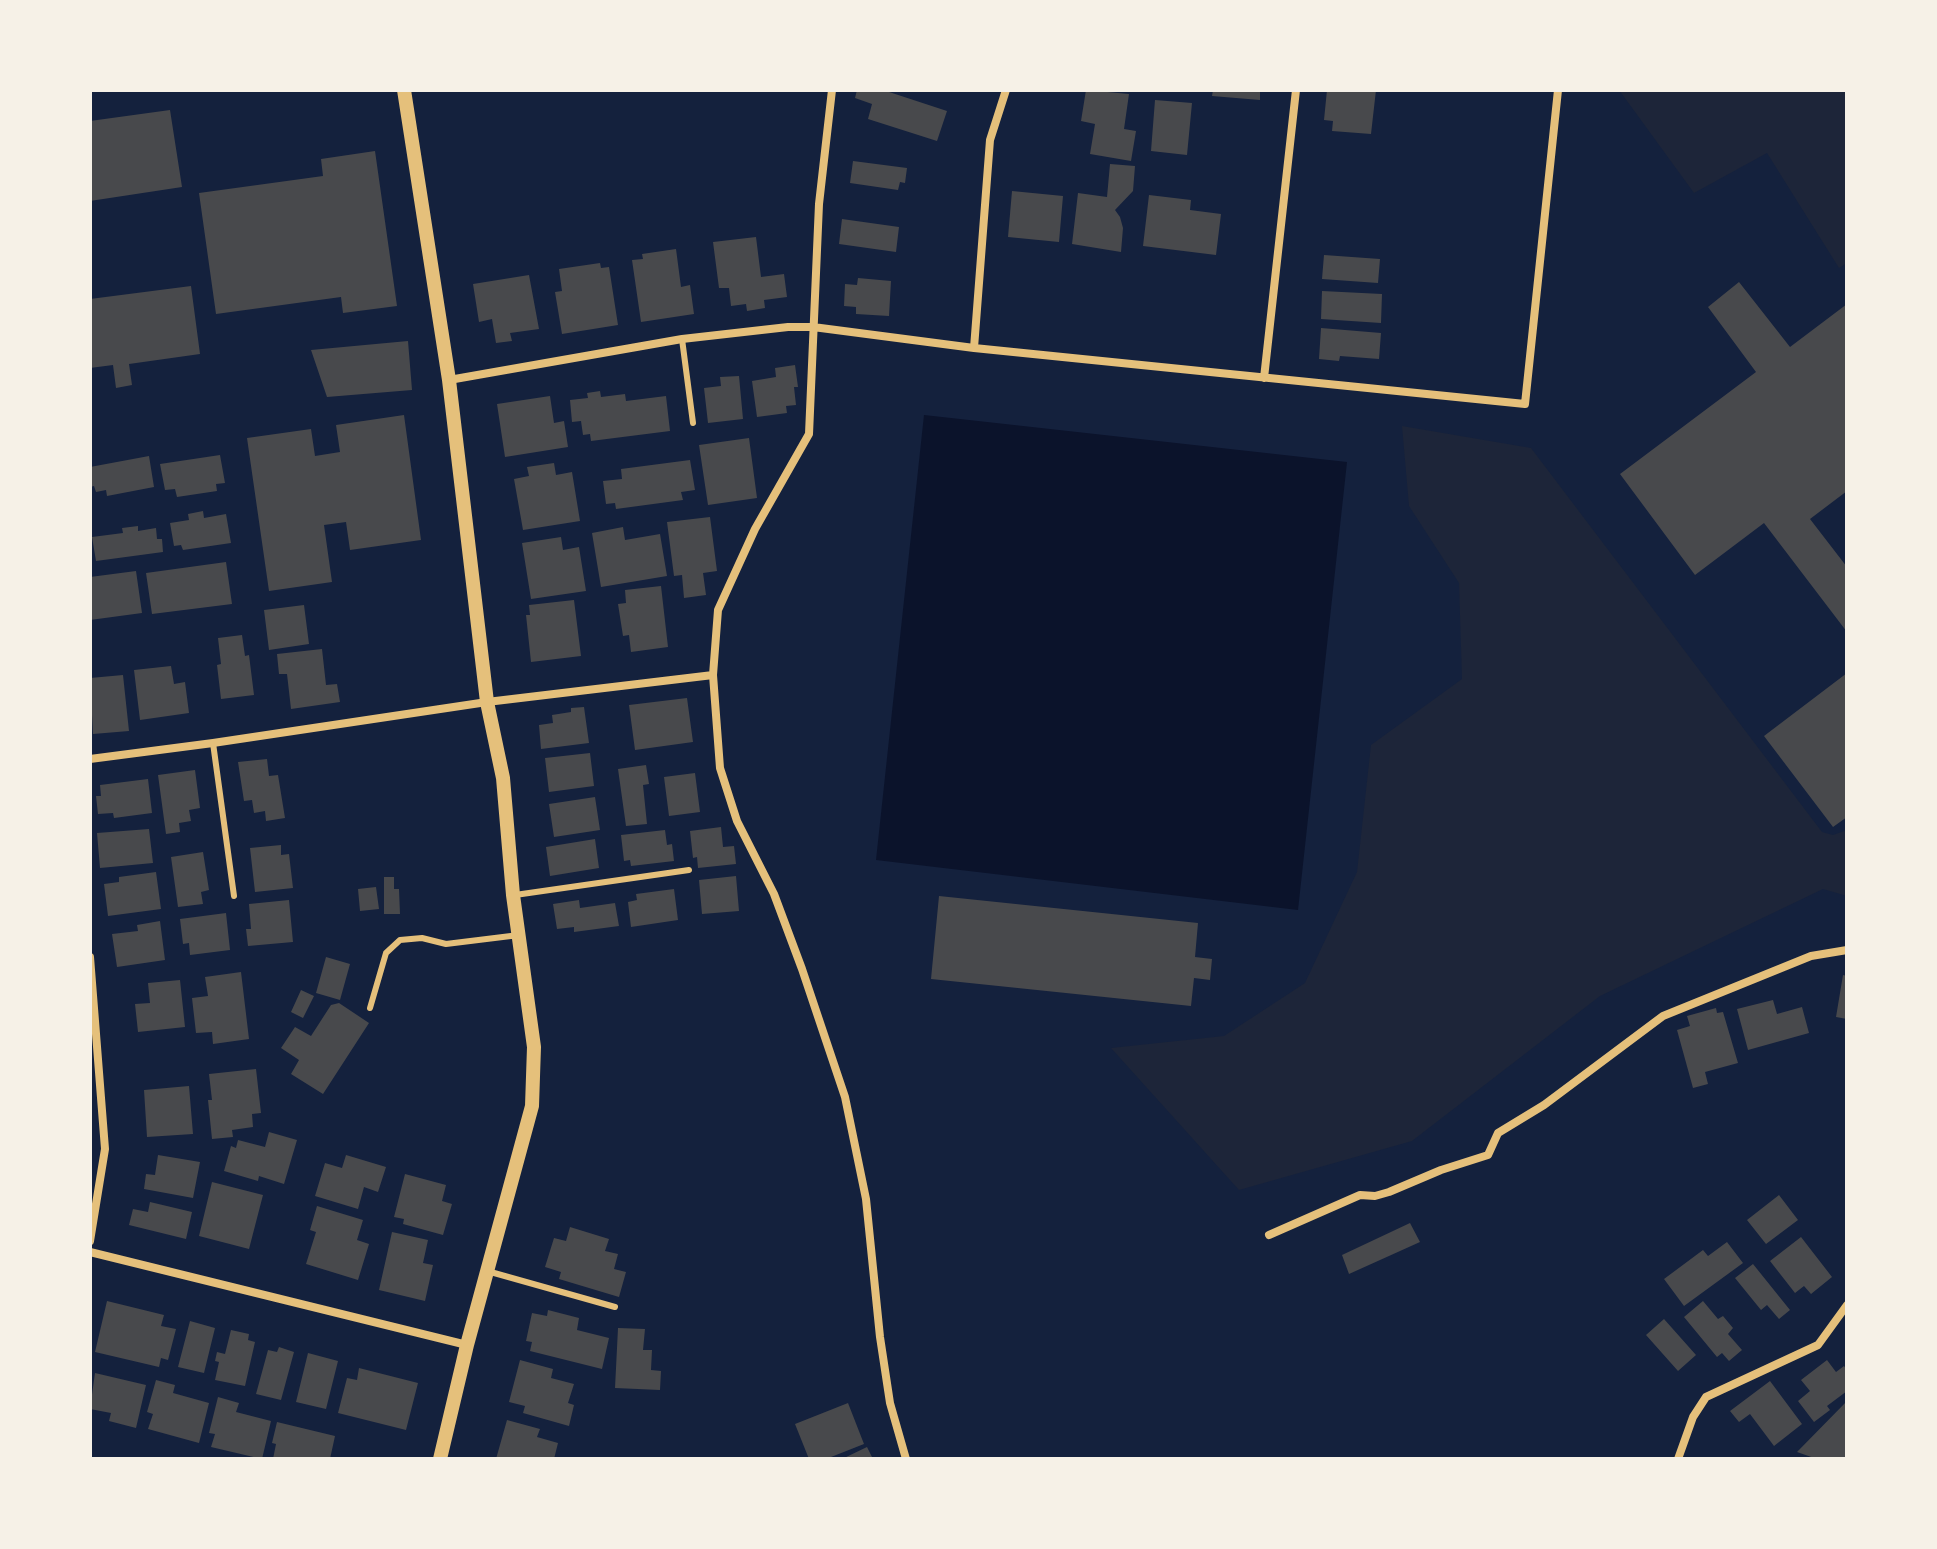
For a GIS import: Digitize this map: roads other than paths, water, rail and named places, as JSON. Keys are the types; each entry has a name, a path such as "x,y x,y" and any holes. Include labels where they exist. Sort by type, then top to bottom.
{"street":[{"path":"404,90 449,380 487,702 503,778 513,895 534,1047 532,1106 467,1345 440,1459"},
{"path":"832,90 819,204 809,434 755,529 718,610 713,675 720,768 737,821 774,894 845,1097 866,1199 890,1403 906,1459"},
{"path":"974,348 990,140 1006,90"},
{"path":"1264,378 1296,90"},
{"path":"449,380 682,339 813,327 974,348 1525,404 1558,90"},
{"path":"90,759 487,702 713,675"},
{"path":"1269,1235 1360,1195 1375,1196 1389,1192 1441,1170 1488,1155 1498,1133 1544,1105 1663,1016 1811,956 1847,950"},
{"path":"90,957 105,1149 90,1241"},
{"path":"90,1252 467,1345"},
{"path":"1678,1459 1693,1417 1706,1397 1818,1345 1847,1305"}],"lane":[{"path":"682,339 693,423"},
{"path":"213,743 234,896"},
{"path":"513,895 689,870"},
{"path":"370,1008 386,953 400,940 422,938 446,944 519,935"},
{"path":"487,1271 615,1307"}]}
